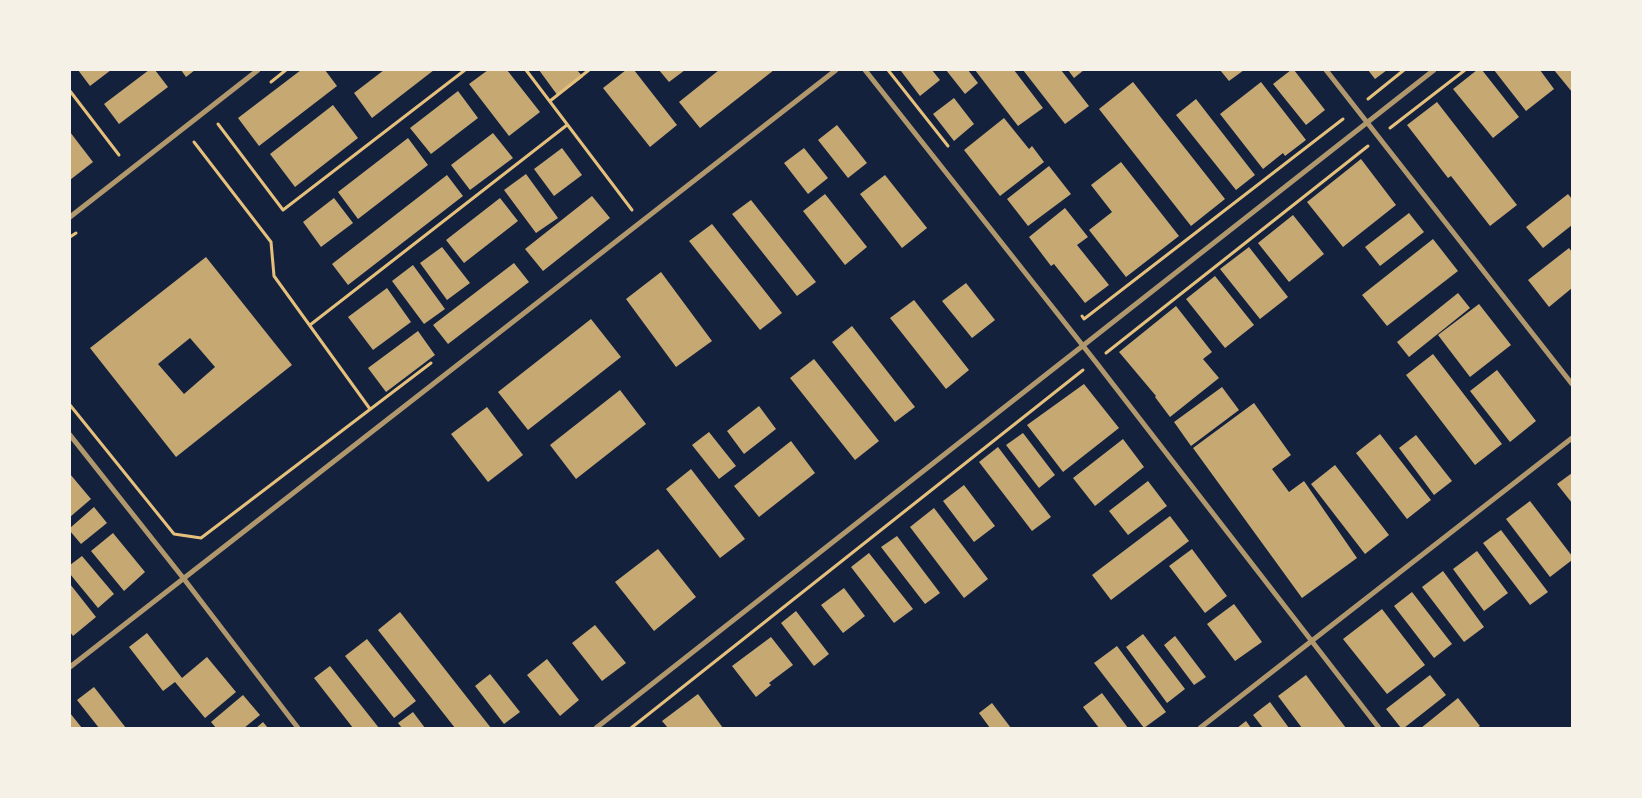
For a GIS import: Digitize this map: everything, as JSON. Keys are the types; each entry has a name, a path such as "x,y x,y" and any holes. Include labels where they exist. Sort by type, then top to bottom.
{"street":[{"path":"70,217 258,70"},
{"path":"70,667 836,70"},
{"path":"865,70 1096,361 1380,728"},
{"path":"1326,70 1572,384"},
{"path":"596,728 1434,70"},
{"path":"70,435 184,579 298,728"},
{"path":"1200,728 1572,438"}],"path":[{"path":"218,124 283,210 465,70"},
{"path":"526,70 641,223"},
{"path":"550,102 589,70"},
{"path":"888,70 949,148"},
{"path":"1078,311 1084,319 1404,70"},
{"path":"630,728 1465,70"},
{"path":"70,92 119,154"},
{"path":"310,325 567,125"},
{"path":"194,142 271,242 274,276 370,409"},
{"path":"70,405 174,534 201,538 434,361"}],"building":[{"path":"78,70 111,70 90,86"},
{"path":"149,70 155,70 168,87 119,124 104,104"},
{"path":"181,70 195,70 186,77"},
{"path":"301,70 325,70 337,86 259,146 238,118"},
{"path":"384,70 434,70 372,118 354,93"},
{"path":"488,70 507,70 540,112 509,136 469,84"},
{"path":"539,70 577,70 583,77 558,96"},
{"path":"626,70 634,70 677,125 650,147 603,88"},
{"path":"659,70 685,70 669,82"},
{"path":"719,70 774,70 700,128 679,102"},
{"path":"932,70 940,80 920,96 901,71"},
{"path":"946,70 968,70 978,83 965,94"},
{"path":"975,70 1014,70 1043,108 1018,126"},
{"path":"1023,70 1061,70 1089,106 1065,124"},
{"path":"1068,70 1084,70 1074,78"},
{"path":"1220,70 1244,70 1229,81"},
{"path":"1291,70 1294,70 1325,110 1306,125 1273,84"},
{"path":"1368,70 1387,70 1375,79"},
{"path":"1477,70 1482,70 1519,117 1493,138 1453,89"},
{"path":"1494,70 1540,70 1554,89 1526,111"},
{"path":"1554,70 1572,70 1572,92"},
{"path":"1133,82 1225,199 1191,226 1099,109"},
{"path":"1261,82 1306,140 1285,156 1283,153 1263,169 1220,114"},
{"path":"458,91 478,118 431,154 410,128"},
{"path":"954,98 974,124 954,141 933,114"},
{"path":"1196,99 1255,175 1236,190 1176,115"},
{"path":"1437,102 1517,205 1490,226 1451,176 1448,178 1407,125"},
{"path":"333,105 358,138 295,187 270,154"},
{"path":"1004,118 1029,149 1032,146 1044,162 1000,196 964,150"},
{"path":"837,125 867,163 848,178 818,140"},
{"path":"70,132 93,162 70,180"},
{"path":"493,133 513,158 470,190 451,165"},
{"path":"408,138 428,165 358,219 338,192"},
{"path":"562,148 582,175 554,196 534,169"},
{"path":"804,148 828,178 808,194 784,163"},
{"path":"1361,159 1396,205 1343,247 1307,202"},
{"path":"1121,162 1179,236 1126,277 1089,230 1112,212 1091,185"},
{"path":"1049,166 1071,194 1028,226 1007,199"},
{"path":"526,174 558,218 536,233 504,190"},
{"path":"447,175 463,196 348,285 332,264"},
{"path":"885,175 927,228 902,248 860,194"},
{"path":"825,194 867,247 845,265 803,211"},
{"path":"1568,194 1572,199 1572,225 1543,248 1526,227"},
{"path":"592,196 610,218 543,271 525,249"},
{"path":"334,198 353,223 321,247 303,222"},
{"path":"500,198 518,221 464,263 446,240"},
{"path":"751,200 816,282 797,296 732,214"},
{"path":"1065,208 1088,237 1077,245 1109,285 1085,303 1054,264 1051,266 1029,237"},
{"path":"1409,213 1424,232 1380,266 1365,247"},
{"path":"1293,215 1324,254 1289,282 1258,243"},
{"path":"712,224 782,313 760,330 689,241"},
{"path":"1433,239 1458,271 1387,326 1362,295"},
{"path":"442,247 470,283 447,300 420,263"},
{"path":"1249,247 1288,297 1260,319 1220,269"},
{"path":"1569,248 1572,252 1572,288 1549,307 1528,280"},
{"path":"206,257 292,365 176,457 90,348","holes":["190,338 215,367 184,394 158,364"]},
{"path":"514,263 529,282 448,344 433,325"},
{"path":"413,265 445,309 424,324 392,281"},
{"path":"661,272 712,341 676,367 626,299"},
{"path":"1215,276 1254,325 1225,348 1186,299"},
{"path":"966,283 995,320 972,338 942,301"},
{"path":"387,288 411,322 373,350 348,317"},
{"path":"1458,293 1470,308 1409,357 1397,342"},
{"path":"914,300 969,370 946,389 890,318"},
{"path":"1479,304 1511,345 1470,377 1438,335"},
{"path":"1176,306 1212,352 1203,359 1219,378 1170,417 1156,396 1119,352"},
{"path":"591,319 621,357 528,430 498,392"},
{"path":"852,326 915,407 895,422 832,342"},
{"path":"418,331 435,355 386,392 368,368"},
{"path":"1433,354 1502,444 1475,465 1406,375"},
{"path":"814,359 879,441 855,460 790,378"},
{"path":"1497,370 1536,421 1510,442 1470,391"},
{"path":"1084,384 1119,428 1063,472 1027,425"},
{"path":"1222,387 1239,410 1191,446 1174,422"},
{"path":"620,390 646,424 576,479 550,445"},
{"path":"1254,403 1291,455 1272,469 1289,492 1304,481 1357,558 1302,598 1193,448"},
{"path":"759,406 776,429 744,454 727,431"},
{"path":"487,407 523,455 488,482 451,434"},
{"path":"709,432 736,466 719,479 692,445"},
{"path":"1023,433 1055,475 1039,488 1006,445"},
{"path":"1380,434 1431,500 1407,519 1356,453"},
{"path":"1416,435 1452,481 1434,495 1399,448"},
{"path":"1123,439 1144,467 1095,506 1073,478"},
{"path":"791,441 815,473 759,517 734,486"},
{"path":"998,447 1051,517 1032,531 979,462"},
{"path":"1335,465 1389,535 1365,554 1311,484"},
{"path":"691,469 745,539 720,558 666,489"},
{"path":"1572,473 1572,503 1557,484"},
{"path":"70,474 91,499 70,517"},
{"path":"1148,481 1167,506 1128,535 1109,511"},
{"path":"964,485 995,526 974,542 943,501"},
{"path":"1530,501 1572,556 1572,560 1550,577 1506,519"},
{"path":"94,507 107,523 81,544 70,531 70,528"},
{"path":"934,508 988,579 964,598 910,527"},
{"path":"1170,516 1189,541 1111,600 1092,575"},
{"path":"1501,530 1548,592 1530,605 1483,543"},
{"path":"113,533 145,572 124,591 91,551"},
{"path":"897,536 940,593 925,604 881,547"},
{"path":"658,549 696,597 654,631 615,582"},
{"path":"1192,549 1227,596 1205,613 1169,566"},
{"path":"1477,551 1508,593 1484,611 1453,569"},
{"path":"869,553 913,609 894,623 851,567"},
{"path":"82,556 114,594 98,608 70,574 70,565"},
{"path":"1443,571 1484,627 1464,642 1422,587"},
{"path":"70,584 96,617 73,636 70,632"},
{"path":"844,588 865,616 843,633 821,605"},
{"path":"1412,592 1452,644 1434,658 1394,606"},
{"path":"1234,604 1262,642 1235,661 1207,624"},
{"path":"1382,609 1425,665 1387,694 1343,639"},
{"path":"796,611 829,654 814,666 781,623"},
{"path":"400,612 491,728 455,728 378,630"},
{"path":"595,625 626,663 602,681 572,643"},
{"path":"147,633 182,678 207,657 236,692 205,718 175,682 163,691 129,647"},
{"path":"1143,634 1185,689 1167,703 1126,647"},
{"path":"1175,636 1206,677 1194,685 1164,645"},
{"path":"771,637 793,665 769,683 771,685 756,697 732,666"},
{"path":"367,639 416,701 394,718 345,656"},
{"path":"1117,646 1166,712 1144,728 1094,663"},
{"path":"547,659 579,700 560,716 527,675"},
{"path":"330,666 379,728 353,728 314,678"},
{"path":"490,674 520,712 504,724 475,686"},
{"path":"1306,675 1346,728 1302,728 1278,696"},
{"path":"1430,675 1446,695 1404,728 1401,728 1386,709"},
{"path":"94,687 126,728 99,728 77,700"},
{"path":"1102,693 1128,728 1099,728 1083,707"},
{"path":"698,694 723,728 668,728 662,721"},
{"path":"243,695 260,715 244,728 216,728 211,722"},
{"path":"1458,698 1480,726 1477,728 1421,728"},
{"path":"1270,702 1289,728 1263,728 1253,715"},
{"path":"992,703 1011,728 990,728 979,713"},
{"path":"413,712 425,728 402,728 398,723"},
{"path":"70,713 82,728 70,728"},
{"path":"1246,721 1251,728 1237,728"},
{"path":"263,722 268,728 256,728"}]}
